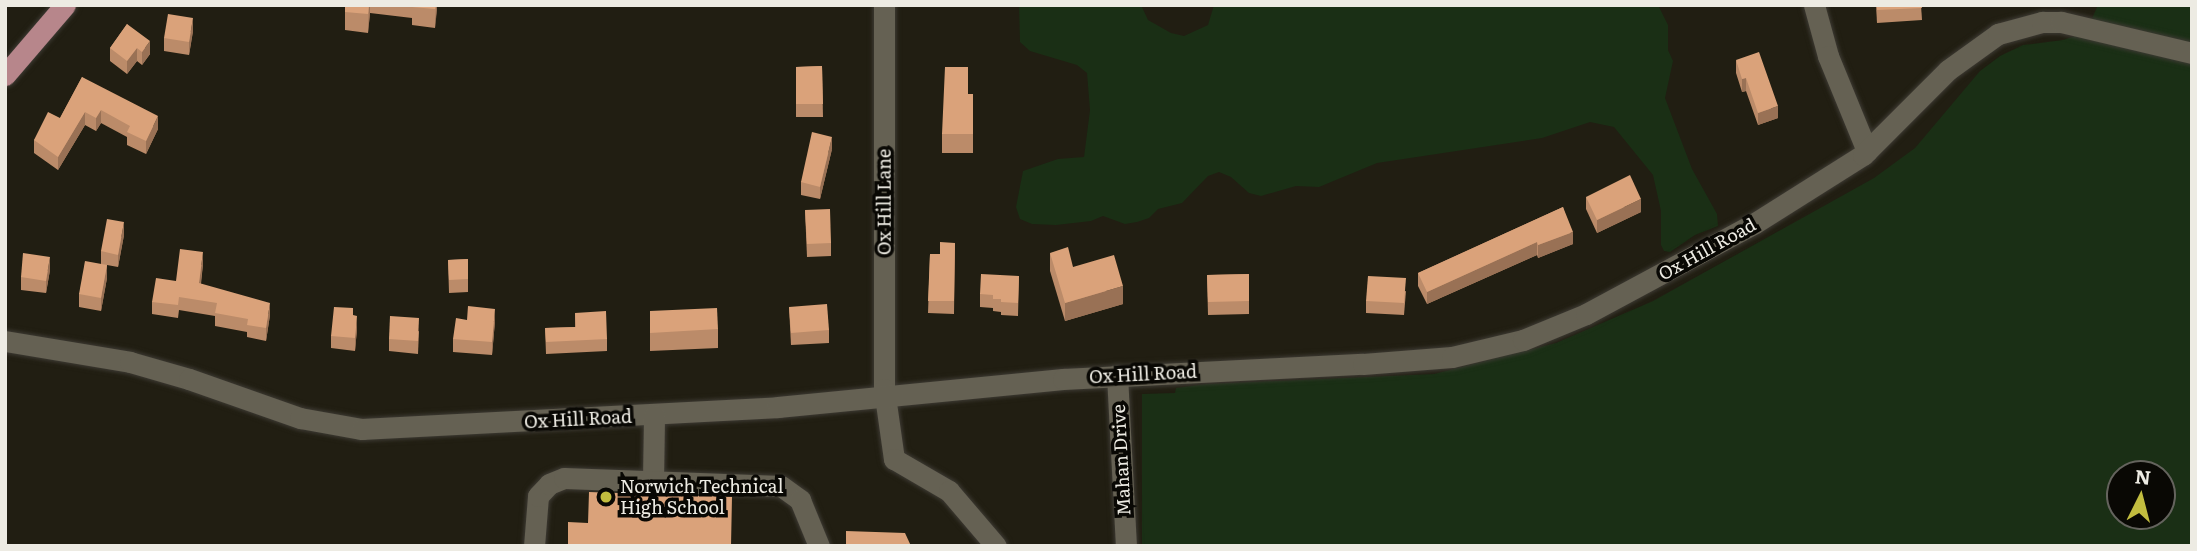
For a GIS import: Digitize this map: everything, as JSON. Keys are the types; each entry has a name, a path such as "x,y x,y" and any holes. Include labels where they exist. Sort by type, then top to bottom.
{"main road":[{"path":"5,75 65,5"}],"street":[{"name":"Ox Hill Lane","path":"884,5 885,398 894,458 949,491 996,546"},
{"path":"1814,5 1828,57 1867,151"},
{"name":"Ox Hill Road","path":"5,341 141,365 288,414 349,428 654,415 885,398 1117,375 1423,360 1504,346 1597,309 1728,240 1835,175 1867,151 1948,70 1981,44 2010,30 2061,22 2192,53"},
{"name":"Mahan Drive","path":"1117,375 1126,546"},
{"path":"653,481 654,415"},
{"path":"534,546 536,502 544,487 564,478 781,486 800,500 819,546"}],"green space":[{"path":"1019,5 1141,5 1148,20 1171,33 1184,36 1208,25 1214,5 1658,5 1668,25 1668,50 1673,61 1665,98 1692,169 1717,214 1718,226 1695,235 1670,252 1664,251 1661,245 1661,211 1653,175 1614,127 1590,122 1542,138 1377,163 1319,187 1296,186 1261,196 1249,193 1231,177 1219,172 1208,176 1182,203 1158,209 1149,218 1137,222 1125,224 1103,216 1091,221 1056,225 1032,224 1020,219 1016,207 1023,171 1058,159 1084,157 1090,110 1087,73 1077,65 1030,51 1020,42"},
{"path":"2098,5 2192,5 2192,546 1142,546 1142,394 1175,393 1176,388 1206,384 1434,374 1556,343 1653,301 1874,178 1915,148 1980,71 2000,56 2023,45 2063,40 2086,32"}],"building":[{"path":"345,5 369,5 368,14 345,12"},
{"path":"412,5 436,5 435,9"},
{"path":"1877,5 1921,5 1922,8 1877,10"},
{"path":"168,14 193,18 189,42 164,38"},
{"path":"127,24 150,41 142,52 137,48 127,61 110,48"},
{"path":"1759,52 1778,106 1758,113 1746,78 1742,79 1736,60"},
{"path":"822,66 823,104 796,104 796,67"},
{"path":"945,67 968,67 968,94 973,94 973,134 942,134"},
{"path":"82,77 158,116 146,141 127,132 130,126 101,110 96,118 85,112 58,157 34,140 48,112 60,118"},
{"path":"812,132 832,137 820,187 801,182"},
{"path":"1630,175 1641,199 1597,220 1586,197"},
{"path":"1563,207 1573,232 1538,245 1537,242 1427,292 1418,273"},
{"path":"830,209 831,243 807,244 805,210"},
{"path":"107,219 124,222 118,255 101,251"},
{"path":"940,242 955,243 954,301 928,301 930,254 940,254"},
{"path":"1068,247 1073,267 1114,255 1123,286 1065,303 1050,253"},
{"path":"180,249 203,252 199,283 270,303 266,328 247,325 248,319 215,313 217,303 179,297 178,305 152,302 156,278 176,281"},
{"path":"23,253 50,257 46,281 21,277"},
{"path":"468,259 468,279 449,280 448,260"},
{"path":"85,261 107,265 101,298 79,294"},
{"path":"981,274 1019,276 1018,303 1001,302 1001,299 993,299 993,295 980,294"},
{"path":"1249,274 1249,301 1208,302 1207,275"},
{"path":"1368,276 1406,278 1404,303 1366,301"},
{"path":"827,304 829,330 791,333 789,307"},
{"path":"468,306 495,309 492,342 453,339 456,318 467,320"},
{"path":"334,307 353,308 353,315 357,316 355,338 331,336"},
{"path":"717,308 718,329 650,333 650,311"},
{"path":"606,311 607,339 546,342 545,328 576,327 575,313"},
{"path":"390,316 419,318 418,341 389,339"},
{"path":"589,492 732,497 731,546 568,546 568,522 588,523"},
{"path":"846,531 905,533 911,546 846,546"}],"place":[{"name":"Norwich Technical High School","path":"606,497"}]}
